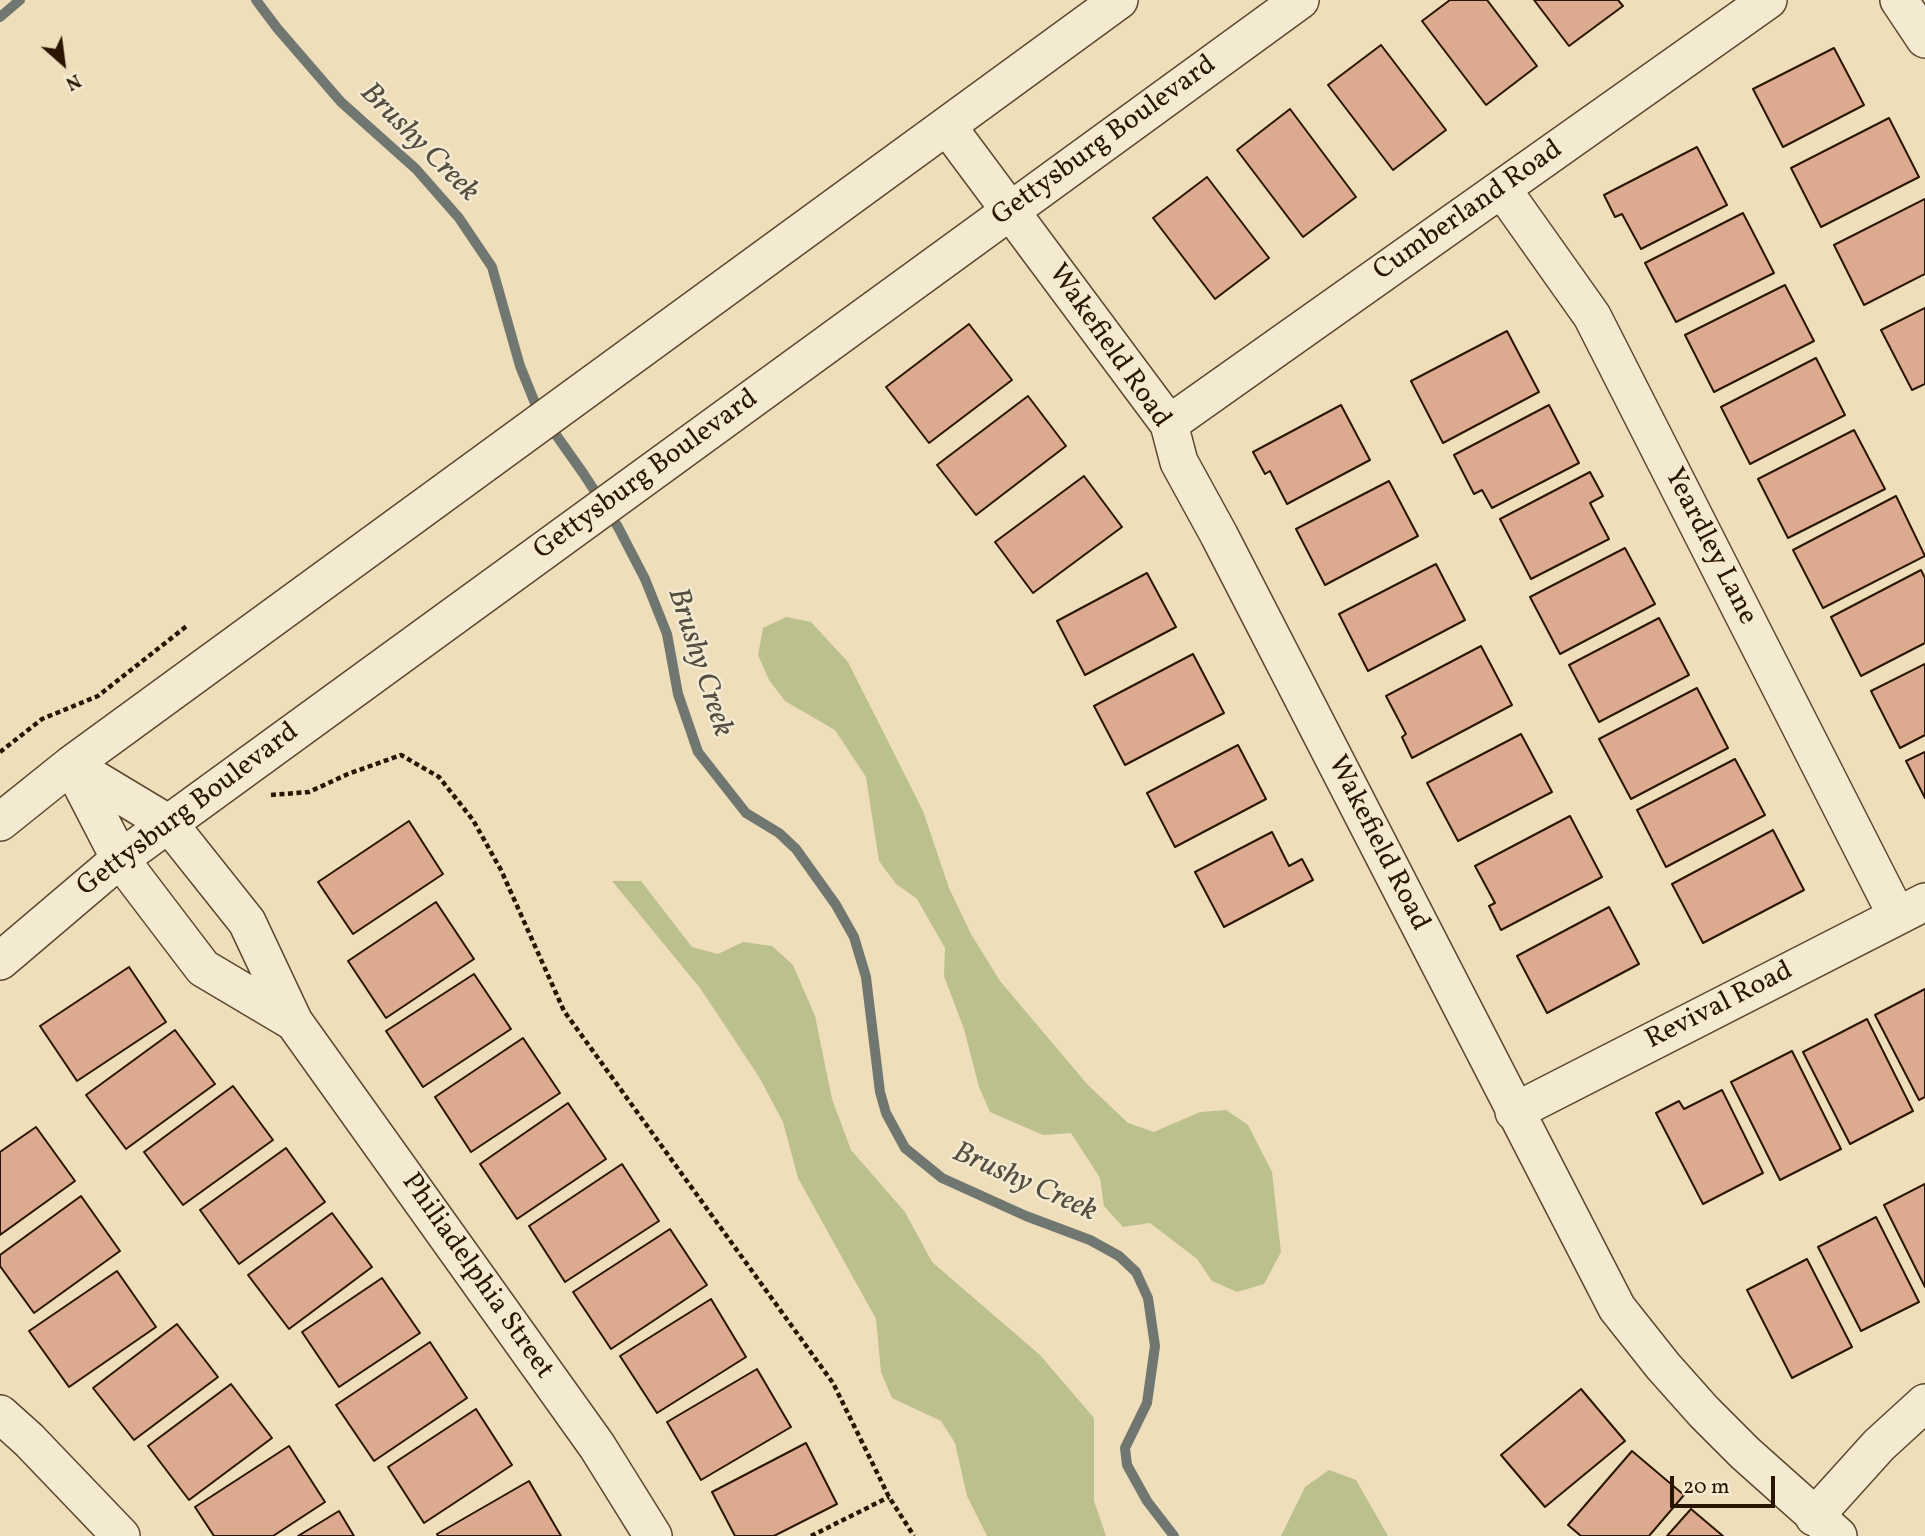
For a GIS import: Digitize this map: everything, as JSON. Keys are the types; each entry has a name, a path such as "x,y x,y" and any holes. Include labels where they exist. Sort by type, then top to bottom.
{"street":[{"path":"0,822 71,765 1119,0"},
{"name":"Gettysburg Boulevard","path":"0,961 120,859 1300,0"},
{"name":"Cumberland Road","path":"1169,424 1768,0"},
{"path":"1899,0 1925,39"},
{"name":"Wakefield Road","path":"947,126 1169,424 1179,462 1617,1308 1704,1412 1826,1526"},
{"name":"Yeardley Lane","path":"1502,189 1592,316 1911,909"},
{"name":"Philiadelphia Street","path":"71,765 169,824 247,922 294,1022 597,1446 653,1536"},
{"name":"Philiadelphia Street","path":"71,765 120,859 203,968 294,1022"},
{"name":"Revival Road","path":"1514,1112 1911,909"},
{"path":"1826,1526 1879,1445 1925,1403"},
{"path":"0,1414 29,1440 121,1536"}],"path":[{"path":"0,752 43,719 98,696 188,625"},
{"path":"262,796 309,792 348,774 401,755 439,777 473,820 501,870 564,1011 833,1383 889,1497 914,1536"},
{"path":"811,1536 889,1497"}],"green space":[{"path":"786,617 811,622 848,662 923,811 949,888 971,934 1000,981 1087,1084 1128,1123 1154,1132 1200,1112 1226,1110 1248,1125 1272,1172 1281,1252 1264,1284 1237,1292 1212,1281 1197,1259 1150,1223 1123,1227 1104,1206 1100,1178 1071,1133 1043,1135 990,1112 979,1087 964,1029 944,976 945,948 917,899 896,884 879,861 866,777 835,730 785,701 769,680 758,655 763,628"},
{"path":"612,881 641,881 692,947 718,954 743,942 772,946 793,965 815,1016 832,1099 851,1150 905,1212 932,1262 1040,1355 1094,1418 1094,1501 1106,1536 987,1536 967,1496 955,1443 941,1421 892,1398 881,1372 876,1319 798,1178 783,1122 759,1077 700,988"},
{"path":"1329,1470 1356,1480 1388,1536 1281,1536 1305,1487"}],"building":[{"path":"1450,0 1487,0 1537,66 1486,105 1422,21"},
{"path":"1534,0 1618,0 1623,6 1569,46"},
{"path":"1381,45 1446,130 1393,170 1328,85"},
{"path":"1834,48 1864,105 1783,147 1753,89"},
{"path":"1290,109 1356,197 1303,237 1237,150"},
{"path":"1889,118 1919,177 1821,227 1791,168"},
{"path":"1697,147 1727,205 1641,249 1622,214 1615,217 1604,195"},
{"path":"1207,177 1269,258 1215,299 1153,218"},
{"path":"1925,199 1925,274 1864,305 1834,245"},
{"path":"1743,213 1774,273 1676,322 1645,263"},
{"path":"1785,285 1814,341 1714,392 1685,335"},
{"path":"1925,308 1925,384 1912,390 1881,330"},
{"path":"969,324 1012,380 929,443 886,387"},
{"path":"1507,331 1539,392 1443,443 1411,381"},
{"path":"1816,358 1845,415 1750,464 1721,407"},
{"path":"1028,396 1066,446 976,515 937,465"},
{"path":"1341,405 1370,460 1287,504 1270,471 1265,474 1253,452"},
{"path":"1549,405 1579,463 1492,508 1482,490 1474,494 1454,455"},
{"path":"1854,430 1885,489 1788,538 1758,479"},
{"path":"1590,472 1603,496 1590,503 1609,539 1531,579 1500,519"},
{"path":"1084,476 1122,527 1033,593 995,542"},
{"path":"1389,481 1418,536 1325,585 1296,529"},
{"path":"1896,496 1925,556 1823,608 1793,550"},
{"path":"1625,548 1655,604 1560,654 1530,597"},
{"path":"1436,564 1465,620 1368,671 1339,614"},
{"path":"1921,570 1925,578 1925,643 1861,676 1831,617"},
{"path":"1147,573 1176,627 1085,675 1057,621"},
{"path":"1659,618 1689,675 1599,722 1569,665"},
{"path":"1481,646 1512,705 1412,758 1402,737 1406,734 1386,696"},
{"path":"1193,654 1224,713 1125,765 1094,706"},
{"path":"1925,664 1925,735 1900,748 1871,691"},
{"path":"1697,688 1728,748 1631,799 1599,739"},
{"path":"1521,734 1552,792 1458,841 1427,783"},
{"path":"1238,745 1266,799 1175,847 1147,793"},
{"path":"1925,752 1925,798 1906,761"},
{"path":"1735,759 1765,815 1666,867 1637,810"},
{"path":"1570,816 1602,877 1501,930 1489,906 1495,903 1475,866"},
{"path":"409,821 443,874 353,934 318,882"},
{"path":"1773,830 1804,890 1703,943 1672,884"},
{"path":"1272,832 1289,866 1302,859 1313,880 1224,927 1195,872"},
{"path":"436,902 474,959 386,1018 348,961"},
{"path":"1609,907 1639,964 1547,1013 1517,956"},
{"path":"129,967 166,1022 77,1081 40,1026"},
{"path":"474,974 511,1029 423,1087 386,1031"},
{"path":"1925,989 1925,1097 1919,1100 1875,1015"},
{"path":"1867,1019 1913,1111 1850,1144 1803,1052"},
{"path":"175,1030 215,1084 126,1149 86,1095"},
{"path":"523,1038 560,1093 471,1152 435,1097"},
{"path":"1792,1051 1841,1149 1780,1180 1731,1082"},
{"path":"233,1086 273,1140 183,1205 144,1152"},
{"path":"1722,1090 1763,1173 1703,1204 1656,1113 1679,1101 1684,1109"},
{"path":"568,1103 606,1159 517,1219 480,1164"},
{"path":"36,1127 75,1181 0,1235 0,1152"},
{"path":"286,1148 325,1202 239,1264 200,1210"},
{"path":"622,1164 659,1221 565,1282 529,1226"},
{"path":"1925,1184 1925,1287 1884,1205"},
{"path":"81,1196 120,1251 34,1313 0,1266 0,1255"},
{"path":"332,1213 372,1267 289,1329 248,1275"},
{"path":"1876,1217 1919,1302 1861,1331 1818,1247"},
{"path":"670,1229 707,1285 611,1349 573,1292"},
{"path":"1807,1259 1852,1347 1792,1378 1747,1290"},
{"path":"117,1271 156,1327 69,1387 29,1331"},
{"path":"382,1278 420,1333 339,1387 302,1332"},
{"path":"711,1299 746,1357 657,1413 620,1356"},
{"path":"177,1324 218,1377 134,1440 93,1388"},
{"path":"430,1342 467,1398 374,1461 336,1405"},
{"path":"757,1369 791,1427 701,1480 667,1422"},
{"path":"231,1384 272,1438 189,1500 148,1446"},
{"path":"1581,1389 1625,1441 1545,1507 1501,1455"},
{"path":"476,1409 512,1465 424,1523 388,1467"},
{"path":"806,1443 837,1504 774,1536 735,1536 712,1492"},
{"path":"289,1446 325,1502 273,1536 214,1536 195,1507"},
{"path":"1632,1451 1684,1495 1649,1536 1581,1536 1568,1525"},
{"path":"529,1481 561,1536 438,1536 437,1534"},
{"path":"1691,1509 1723,1536 1667,1536"},
{"path":"339,1511 354,1536 298,1536"}],"waterway":[{"path":"0,17 20,0"},
{"name":"Brushy Creek","path":"256,0 341,102 416,169 459,218 492,267 520,366 537,408 618,527 645,579 667,634 678,694 698,752 746,813 779,833 796,849 836,905 854,937 866,977 880,1092 886,1113 905,1148 942,1178 1026,1216 1090,1240 1119,1256 1136,1272 1148,1298 1155,1346 1147,1403 1125,1448 1127,1465 1147,1501 1174,1536"}]}
